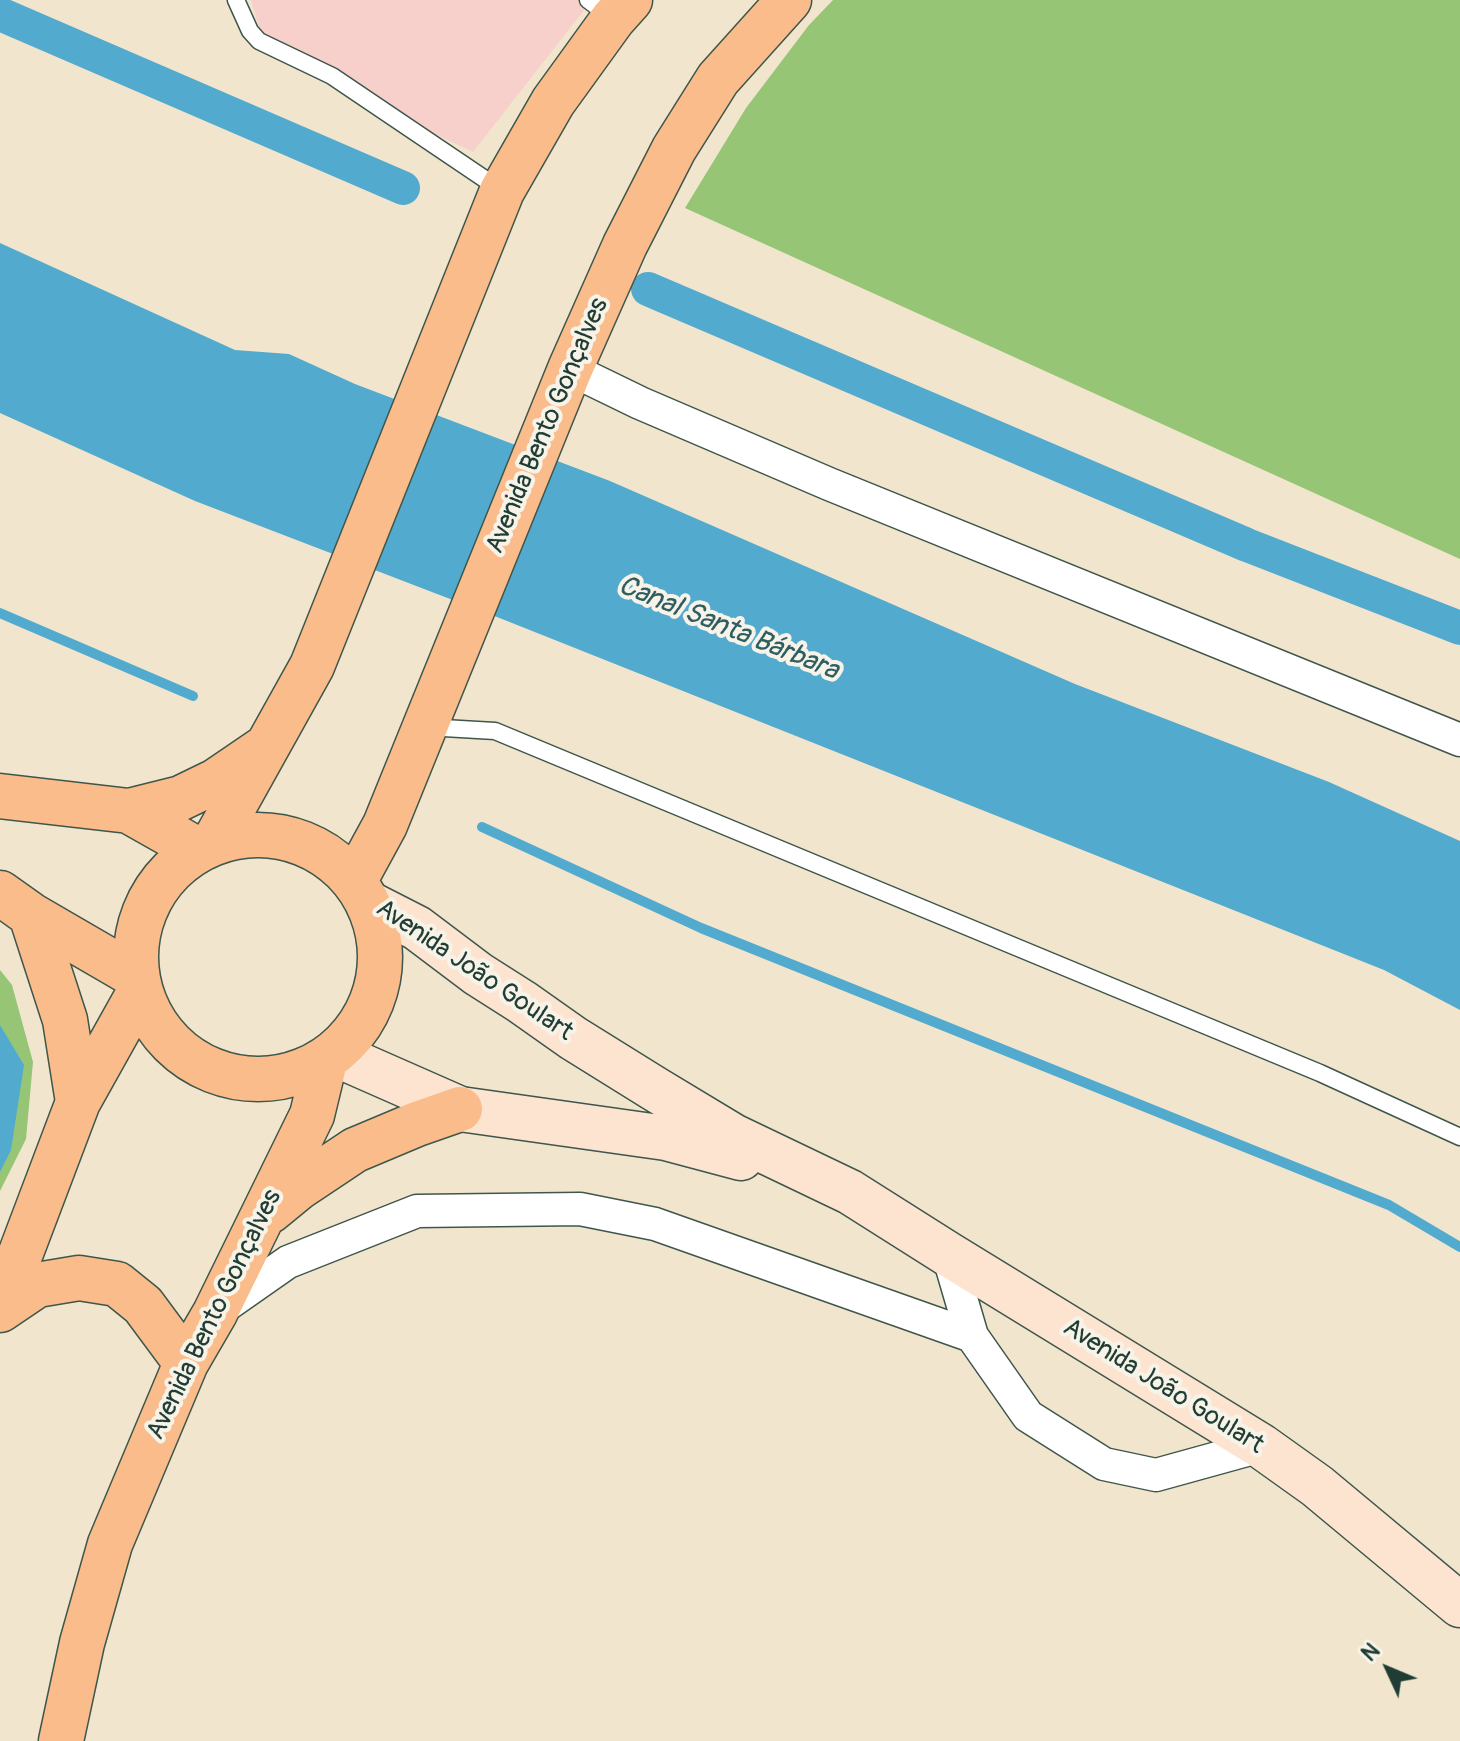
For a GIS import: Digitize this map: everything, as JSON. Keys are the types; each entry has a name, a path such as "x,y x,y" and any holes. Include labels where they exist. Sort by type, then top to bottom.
{"main road":[{"name":"Avenida Bento Gonçalves","path":"61,1741 82,1643 110,1544 186,1363 215,1313 312,1115 330,1058 363,1024 379,985 381,944 362,892 385,825 563,386 625,245 674,149 718,79 789,0"},
{"path":"330,1058 282,1078 236,1079 194,1063 160,1032 138,984 136,939 148,904 169,873 206,846 312,666 502,191 610,6"},
{"path":"129,811 181,798 216,781 268,745"},
{"path":"0,796 129,811 206,846"},
{"name":"Avenida João Goulart","path":"206,846 265,834 315,847 362,892 573,1038 733,1136 850,1192 1261,1446 1317,1486 1460,1605"},
{"path":"16,904 138,984"},
{"path":"16,904 65,1020 78,1102"},
{"path":"0,1309 78,1102 138,984"},
{"name":"Avenida João Goulart","path":"330,1058 460,1109 666,1138 850,1192"},
{"path":"263,1218 298,1188 355,1150 460,1109"},
{"path":"0,1309 37,1285 79,1278 117,1284 143,1305 186,1363"}],"street":[{"path":"563,386 640,403 829,484 1460,740"},
{"path":"215,1313 288,1262 417,1211 580,1209 655,1224 972,1336"},
{"path":"948,1254 972,1336 1028,1416 1104,1464 1156,1475 1261,1446"}],"lane":[{"path":"236,0 250,31 259,41 332,76 502,191"},
{"path":"429,715 495,731 1320,1073 1460,1137"}],"shaded area":[{"path":"251,0 592,0 473,152 267,55"}],"green space":[{"path":"833,0 1460,0 1460,559 685,208 746,108 809,25"},
{"path":"0,970 12,985 33,1062 26,1139 0,1191"}],"water":[{"name":"Canal Santa Bárbara","path":"0,243 235,350 289,354 355,384 610,481 1075,684 1329,782 1460,841 1460,1010 1384,970 497,617 195,501 0,413"},
{"path":"0,1025 24,1065 11,1150 0,1172"}],"waterway":[{"path":"0,14 403,188"},
{"path":"648,289 1247,545 1460,628"},
{"path":"0,613 193,696"},
{"path":"482,827 701,928 1389,1205 1460,1247"}]}
